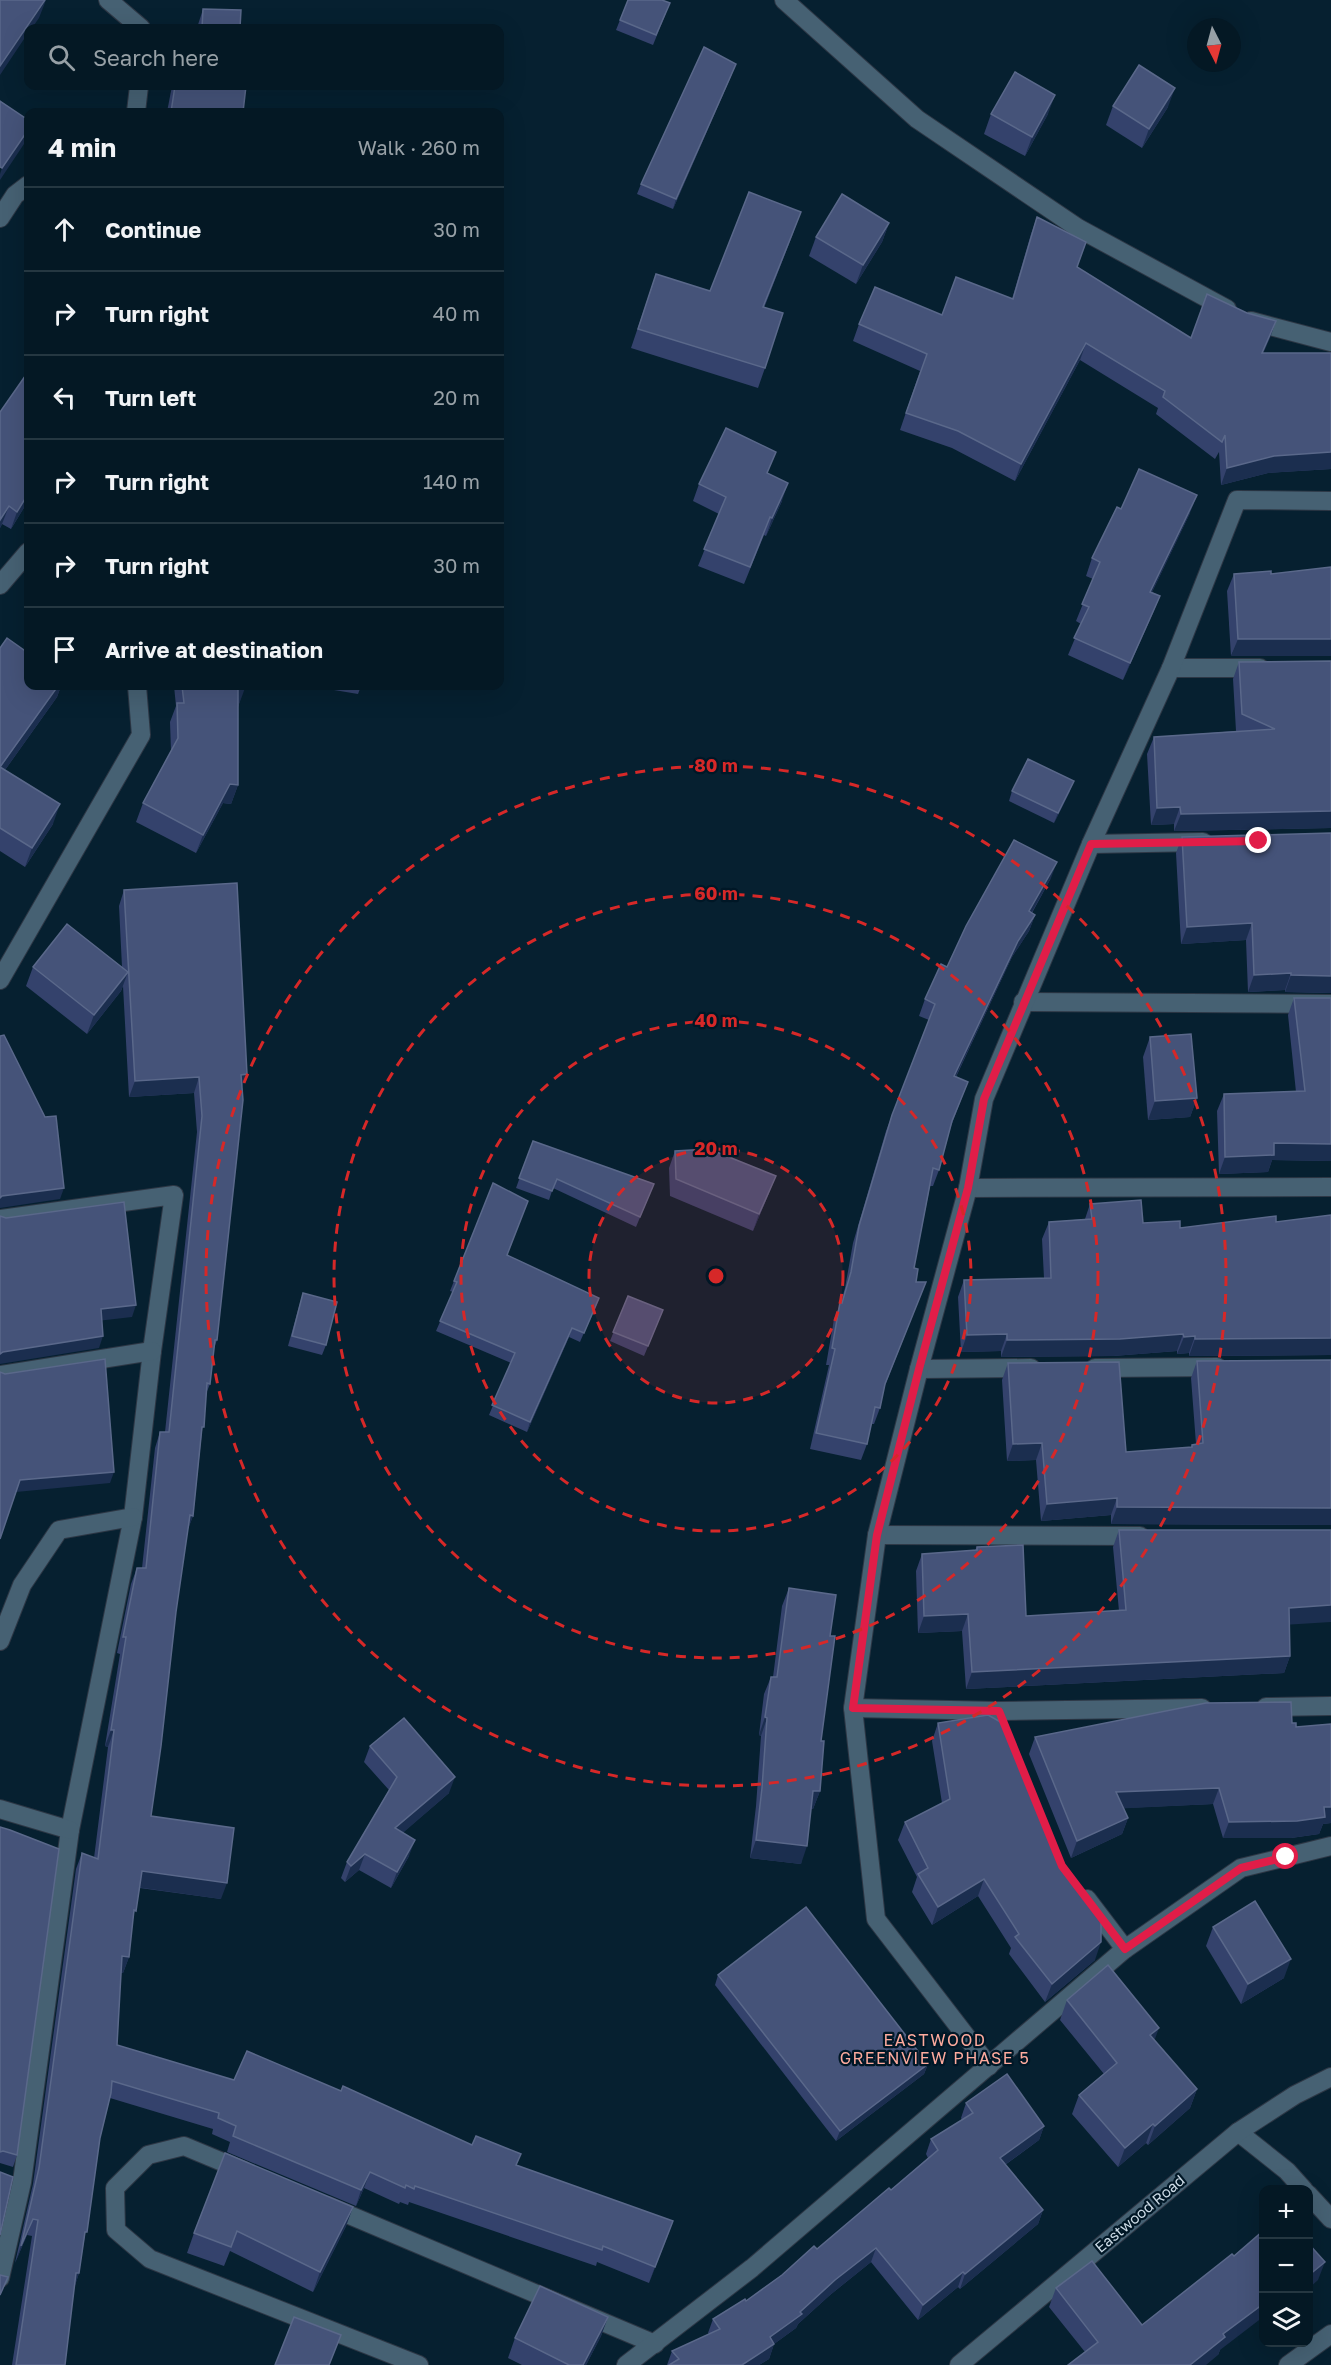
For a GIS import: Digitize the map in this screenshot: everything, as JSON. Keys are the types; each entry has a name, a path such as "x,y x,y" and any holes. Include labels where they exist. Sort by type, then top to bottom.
{"street":[{"path":"108,0 136,24"},
{"path":"784,0 916,119 1078,228 1244,319 1331,342"},
{"path":"135,108 138,90"},
{"path":"0,218 15,195 24,188"},
{"path":"989,2066 876,1919 853,1708 877,1535 968,1188 984,1099 1091,844 1172,668 1237,500 1331,501"},
{"path":"0,585 24,557"},
{"path":"1172,668 1274,668"},
{"path":"0,980 141,735 137,690"},
{"path":"1091,844 1223,841"},
{"path":"1023,1002 1331,1004"},
{"path":"968,1188 1331,1187"},
{"path":"0,1219 174,1195 152,1351 133,1517 70,1830 22,2182 0,2277"},
{"path":"0,1375 152,1351"},
{"path":"1072,1368 1237,1367"},
{"path":"919,1369 1048,1368"},
{"path":"0,1641 22,1585 58,1530 133,1517"},
{"path":"877,1535 1152,1536"},
{"path":"1248,1708 1331,1707"},
{"path":"853,1708 999,1711 1224,1708"},
{"path":"999,1711 1008,1733"},
{"path":"0,1809 70,1830"},
{"path":"626,2365 752,2268 1125,1949 1241,1868 1331,1846"},
{"path":"1076,1884 1125,1949"},
{"name":"Eastwood Road","path":"959,2365 1238,2132 1295,2095 1331,2077"},
{"path":"1238,2132 1287,2171 1300,2185"},
{"path":"261,2178 184,2146 148,2155 115,2188 116,2230 150,2259 419,2365"},
{"path":"0,2174 22,2182"},
{"path":"1313,2199 1331,2219"},
{"path":"315,2201 655,2344"},
{"path":"1288,2365 1331,2334"}],"building":[{"path":"0,0 45,0 29,24 24,24 24,31 0,66"},
{"path":"628,0 662,0 670,3 656,35 620,20"},
{"path":"203,9 241,10 240,24 202,24"},
{"path":"704,47 736,64 676,199 641,184"},
{"path":"1139,65 1175,88 1149,129 1113,106"},
{"path":"1015,72 1055,95 1032,137 991,114"},
{"path":"174,90 246,90 243,108 172,108"},
{"path":"0,101 24,117 24,136 2,168 0,167"},
{"path":"749,192 801,212 763,307 783,313 765,368 638,329 656,274 710,291"},
{"path":"842,194 889,223 863,265 816,237"},
{"path":"1037,217 1086,242 1077,267 1191,338 1207,294 1247,313 1276,321 1262,353 1331,353 1331,452 1274,456 1227,468 1225,435 1222,442 1163,397 1165,391 1086,343 1021,464 958,431 906,413 927,354 859,324 875,287 942,315 956,277 1013,299"},
{"path":"24,378 24,501 17,512 9,506 0,520 0,412"},
{"path":"726,428 776,452 767,473 788,483 772,518 770,517 750,567 704,549 726,497 699,484"},
{"path":"1139,469 1197,495 1150,592 1160,596 1130,663 1074,638 1089,607 1082,604 1100,562 1092,558 1117,507 1121,509"},
{"path":"1331,567 1331,639 1238,639 1234,574 1271,571 1271,574"},
{"path":"7,638 24,650 24,690 55,690 0,767 0,648"},
{"path":"1331,661 1331,811 1181,814 1180,807 1157,808 1154,737 1275,729 1242,714 1239,662"},
{"path":"182,690 238,690 238,785 230,784 203,835 143,803 178,738 177,703 184,703"},
{"path":"1028,759 1074,781 1058,813 1012,791"},
{"path":"0,767 60,804 32,848 0,828"},
{"path":"1331,833 1331,976 1291,975 1291,973 1254,975 1252,923 1187,927 1182,837"},
{"path":"1014,840 1057,862 1029,911 1035,915 1018,941 954,1076 968,1082 952,1121 939,1170 933,1168 914,1268 918,1269 916,1282 926,1282 885,1384 880,1408 875,1407 867,1444 816,1433 835,1349 832,1348 840,1302 842,1303 851,1272 859,1226 892,1115 935,1004 925,999 941,964 947,967 966,926"},
{"path":"237,883 247,1074 241,1075 243,1100 217,1340 215,1340 210,1384 207,1383 193,1516 190,1515 176,1612 151,1816 234,1828 227,1883 142,1871 136,1911 134,1910 129,1957 122,1956 117,2045 234,2080 247,2051 341,2091 343,2086 472,2145 476,2136 521,2154 516,2165 673,2221 655,2267 603,2246 602,2250 415,2186 414,2189 406,2185 405,2188 370,2172 361,2190 233,2136 236,2126 218,2118 219,2113 112,2081 100,2138 87,2232 85,2232 79,2273 76,2273 65,2365 16,2365 38,2220 33,2219 21,2246 39,2168 82,1853 98,1859 114,1730 111,1730 126,1637 123,1637 137,1568 146,1568 160,1432 169,1432 202,1116 199,1077 135,1081 124,890"},
{"path":"67,924 128,972 94,1015 33,967"},
{"path":"1294,998 1331,998 1331,1144 1274,1143 1274,1155 1225,1157 1224,1094 1305,1091"},
{"path":"1191,1034 1197,1098 1155,1101 1150,1037"},
{"path":"4,1035 45,1117 56,1116 64,1188 0,1198 0,1036"},
{"path":"533,1141 654,1184 640,1217 557,1179 552,1191 519,1178"},
{"path":"709,1149 776,1176 759,1214 676,1179 675,1151"},
{"path":"493,1183 528,1201 507,1255 599,1298 584,1333 572,1328 530,1422 492,1405 515,1353 440,1321 457,1282 454,1281"},
{"path":"1141,1200 1143,1223 1180,1221 1180,1228 1276,1216 1276,1222 1331,1215 1331,1338 1195,1339 1195,1336 1184,1337 1183,1334 1120,1339 1007,1340 1007,1334 967,1335 964,1280 1051,1278 1049,1222 1092,1219 1090,1204"},
{"path":"124,1202 136,1305 101,1309 103,1336 0,1354 0,1216 6,1218"},
{"path":"303,1293 337,1302 326,1345 292,1336"},
{"path":"628,1296 663,1310 648,1346 613,1332"},
{"path":"105,1359 114,1472 20,1480 0,1539 0,1372 5,1374"},
{"path":"1331,1360 1331,1508 1117,1507 1117,1498 1047,1504 1042,1443 1013,1444 1008,1363 1119,1362 1126,1452 1192,1447 1192,1445 1203,1443 1197,1361"},
{"path":"1119,1530 1331,1530 1331,1605 1289,1608 1290,1656 972,1672 968,1614 924,1616 922,1554 977,1550 977,1547 1023,1545 1026,1616 1126,1610"},
{"path":"789,1588 836,1595 830,1636 835,1636 821,1741 824,1741 820,1791 813,1791 807,1846 756,1840 762,1788 767,1718 765,1717 771,1677 777,1677"},
{"path":"1291,1702 1292,1723 1296,1723 1296,1727 1331,1724 1331,1807 1324,1807 1325,1817 1297,1821 1229,1822 1219,1788 1116,1792 1128,1818 1077,1841 1035,1737 1206,1703"},
{"path":"988,1715 1006,1725 1057,1849 1054,1850 1101,1915 1101,1942 1052,1984 1015,1937 1019,1934 984,1879 938,1907 918,1874 928,1868 905,1822 950,1799 938,1723"},
{"path":"404,1718 455,1777 395,1828 415,1840 397,1872 365,1854 351,1866 347,1862 397,1777 370,1746"},
{"path":"0,1827 59,1849 17,2155 0,2152"},
{"path":"1255,1901 1291,1959 1248,1984 1213,1927"},
{"path":"806,1907 928,2064 840,2131 718,1975"},
{"path":"1108,1965 1159,2028 1150,2035 1197,2089 1155,2126 1153,2124 1125,2148 1079,2095 1117,2063 1067,2000"},
{"path":"1007,2074 1044,2126 1000,2158 1043,2210 923,2305 876,2248 835,2280 800,2312 802,2314 770,2337 774,2344 742,2365 669,2365 679,2359 672,2351 720,2329 713,2319 745,2299 746,2301 782,2275 814,2246 817,2249 938,2150 931,2139 973,2113 966,2103"},
{"path":"225,2153 353,2207 320,2272 237,2231 231,2247 194,2233"},
{"path":"0,2172 13,2177 0,2235"},
{"path":"1259,2234 1259,2307 1223,2334 1225,2337 1190,2365 1068,2365 1098,2342 1056,2288 1092,2261 1142,2325 1232,2254 1234,2256"},
{"path":"1313,2249 1325,2262 1313,2272"},
{"path":"0,2275 8,2277 0,2295"},
{"path":"540,2286 608,2317 583,2365 569,2365 515,2338"},
{"path":"294,2317 341,2335 329,2365 275,2365"}],"district":[{"name":"EASTWOOD GREENVIEW PHASE 5","path":"935,2049"}],"route":[{"path":"1259,841 1091,844 984,1099 968,1188 877,1535 853,1708 999,1711 1062,1866 1125,1949 1241,1868 1286,1857"}]}
